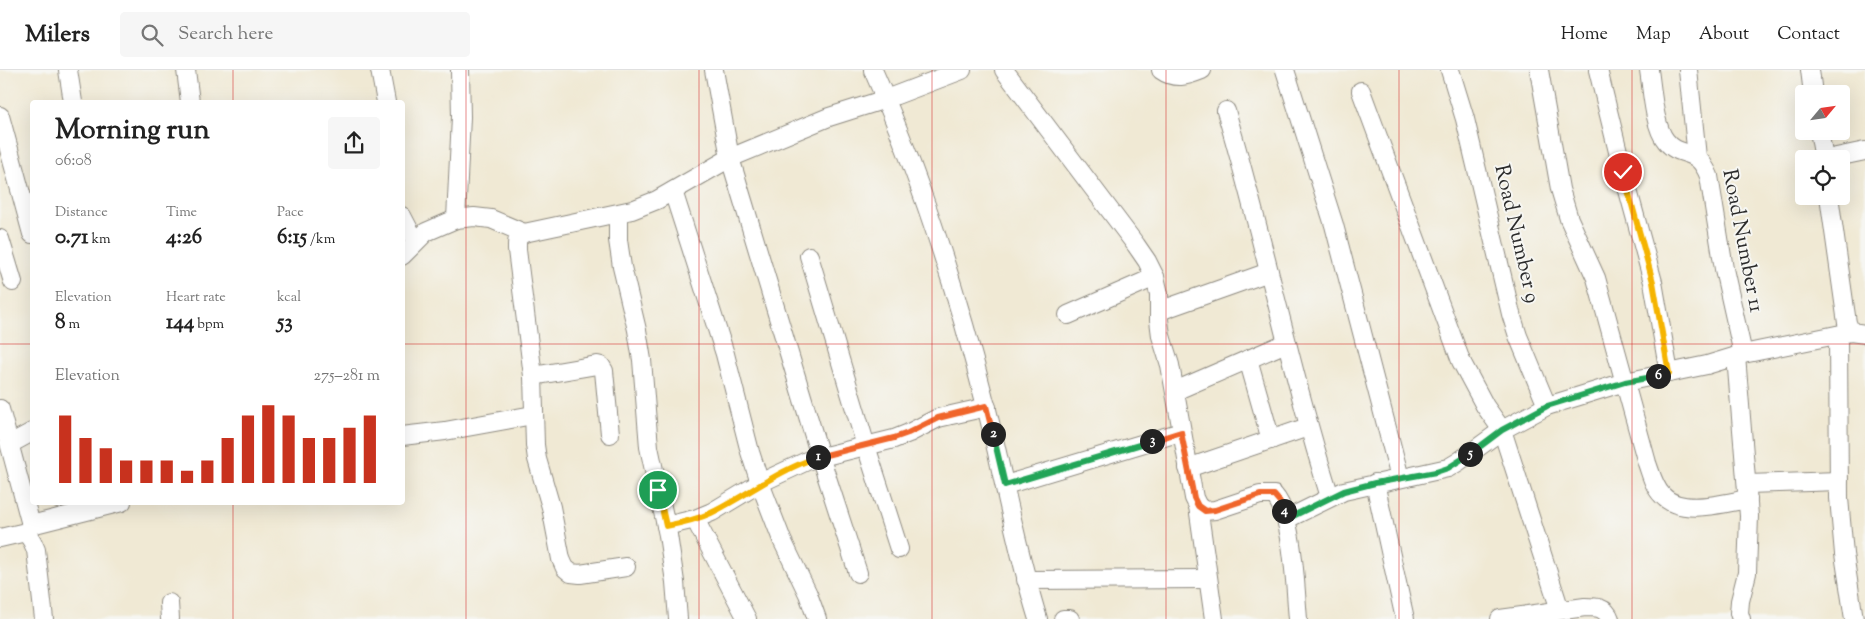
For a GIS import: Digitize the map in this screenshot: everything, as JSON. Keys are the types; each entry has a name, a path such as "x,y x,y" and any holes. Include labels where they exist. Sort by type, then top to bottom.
{"street":[{"path":"68,70 73,100"},
{"path":"186,70 190,100"},
{"path":"380,70 386,100"},
{"path":"456,219 461,117 460,70"},
{"path":"714,70 730,158 820,456 858,573"},
{"path":"873,70 924,198 958,303 986,406 1026,580 1038,619"},
{"path":"626,567 580,574 571,573 565,568 561,559 551,507 537,459 533,415 533,376 517,250 519,236 524,233 618,214 657,200 730,158 828,117 886,99 962,70"},
{"path":"1004,70 1136,245 1155,277 1159,294 1161,336 1170,365 1188,468 1194,498 1198,506 1214,619"},
{"path":"1161,70 1172,76 1188,75 1202,70"},
{"path":"1285,70 1334,225 1400,478"},
{"name":"Road Number 9","path":"1450,70 1465,119 1511,314 1547,406"},
{"path":"1539,70 1560,189 1569,219 1596,278 1647,463 1660,494 1669,502 1693,507 1748,492 1839,481"},
{"path":"1598,70 1653,282 1669,373"},
{"name":"Road Number 11","path":"1649,70 1659,126 1666,141 1676,149 1697,157 1704,164 1709,176 1739,355 1749,516 1747,573 1740,601 1741,619"},
{"path":"1688,70 1697,157"},
{"path":"1810,70 1812,85"},
{"path":"1360,91 1461,361 1481,399 1502,430 1560,610"},
{"path":"1226,110 1254,208 1308,427 1330,498"},
{"path":"0,116 30,227"},
{"path":"1850,154 1865,151"},
{"path":"672,190 725,354 750,452 760,483 782,540 808,594 817,619"},
{"path":"1830,205 1847,323 1851,334 1839,481 1841,524 1854,619"},
{"path":"618,214 618,240 642,360 649,447 666,526 675,582 678,619"},
{"path":"405,253 426,232 456,219 491,219 524,233"},
{"path":"405,222 415,241"},
{"path":"0,239 13,282"},
{"path":"809,256 899,548"},
{"path":"1159,311 1269,272"},
{"path":"1068,315 1155,277"},
{"path":"1287,519 1344,491 1448,468 1502,430 1547,406 1625,382 1739,355 1851,334"},
{"path":"1175,391 1286,343"},
{"path":"1248,359 1271,440"},
{"path":"533,376 597,365 601,366 604,371 610,434"},
{"path":"666,526 695,519 712,512 760,483 797,464 820,456 866,446 908,433 938,418 986,406"},
{"path":"0,409 10,444 28,528 36,550 44,619"},
{"path":"405,436 445,431 533,415"},
{"path":"1188,468 1308,427"},
{"path":"1005,485 1181,432"},
{"path":"10,444 30,433"},
{"path":"1375,483 1405,619"},
{"path":"1198,506 1205,511 1215,510 1260,495 1274,495 1280,502 1287,519 1298,619"},
{"path":"0,538 109,505"},
{"path":"695,519 747,619"},
{"path":"1026,580 1208,579"},
{"path":"1500,619 1560,610 1598,607 1608,614 1610,619"},
{"path":"1063,619 1070,619"}],"route":[{"path":"658,490 666,526 695,519 712,512 760,483 797,464 894,438 949,414 986,406 1005,485 1181,432 1194,498 1198,506 1205,511 1215,510 1260,495 1274,495 1280,502 1287,519 1344,491 1375,483 1436,472 1448,468 1502,430 1547,406 1625,382 1669,373 1653,282 1623,172"}]}
